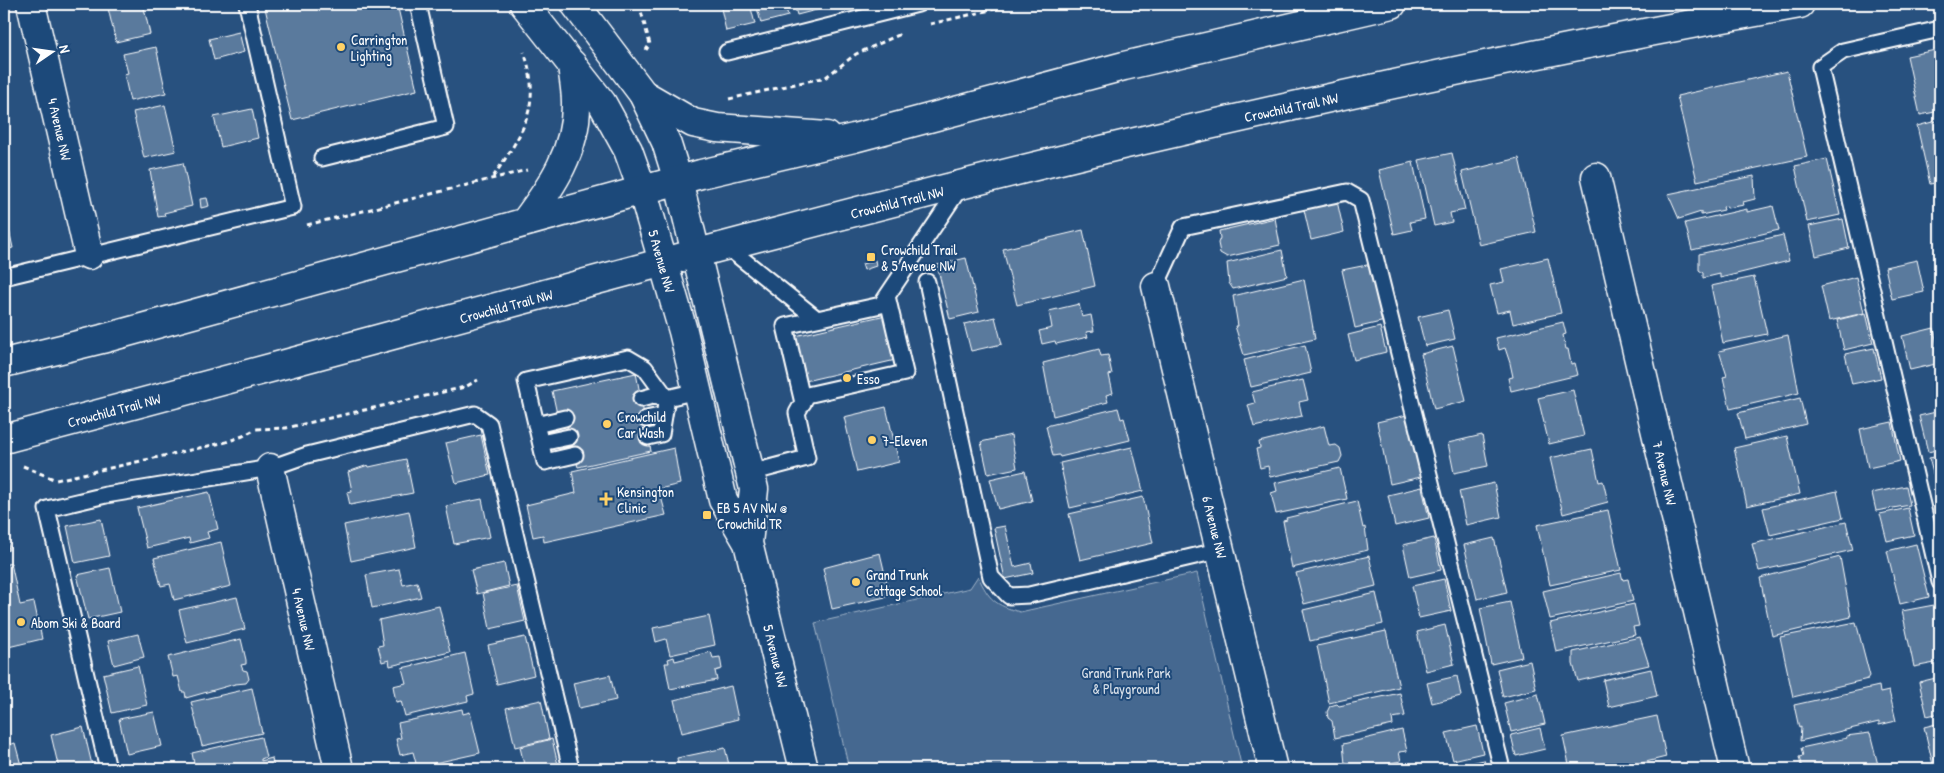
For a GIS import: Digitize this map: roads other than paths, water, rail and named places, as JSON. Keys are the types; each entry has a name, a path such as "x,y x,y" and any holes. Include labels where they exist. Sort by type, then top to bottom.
{"main road":[{"name":"4 Avenue NW","path":"31,4 89,255"},
{"name":"5 Avenue NW","path":"524,4 602,103 621,135 642,189 697,391 723,500 748,543 804,769"},
{"name":"5 Avenue NW","path":"575,4 643,94 666,142 697,253 754,489 748,543"},
{"path":"4,363 111,336 642,189 854,138 1124,66 1392,4"},
{"name":"Crowchild Trail NW","path":"4,439 399,335 662,262 1263,112 1636,34 1800,4"},
{"path":"525,222 555,180 568,150 576,103 572,64"},
{"path":"643,94 694,123 717,128 854,138"},
{"name":"7 Avenue NW","path":"1596,177 1734,769"},
{"name":"6 Avenue NW","path":"1156,286 1273,769"},
{"name":"4 Avenue NW","path":"270,468 339,769"}],"lane":[{"path":"4,277 293,207 247,4"},
{"path":"322,158 446,127 418,4"},
{"path":"727,52 918,4"},
{"path":"1940,29 1843,51 1820,67 1940,582"},
{"path":"803,403 785,326 881,305 961,186"},
{"path":"1156,286 1183,226 1347,192 1361,200 1502,769"},
{"path":"726,246 817,319"},
{"path":"927,282 991,577 1009,596 1029,595 1220,550"},
{"path":"750,473 807,458 797,413 807,395 905,372 887,296"},
{"path":"575,455 545,462 526,381 628,358 645,368 667,398 661,434 648,437"},
{"path":"641,399 652,396 667,398 697,391"},
{"path":"108,769 47,509 106,495 270,468 307,455 475,414 489,424 571,769"},
{"path":"646,419 664,415"},
{"path":"536,425 565,418"},
{"path":"541,443 569,436"}],"place":[{"name":"Carrington Lighting","path":"341,47"},
{"name":"Crowchild Trail & 5 Avenue NW","path":"871,257"},
{"name":"Esso","path":"847,378"},
{"name":"Crowchild Car Wash","path":"607,424"},
{"name":"7-Eleven","path":"872,440"},
{"name":"Kensington Clinic","path":"606,499"},
{"name":"EB 5 AV NW @ Crowchild TR","path":"707,515"},
{"name":"Grand Trunk Cottage School","path":"856,582"},
{"name":"Abom Ski & Board","path":"21,622"}],"park label":[{"name":"Grand Trunk Park & Playground","path":"1126,680"}]}
